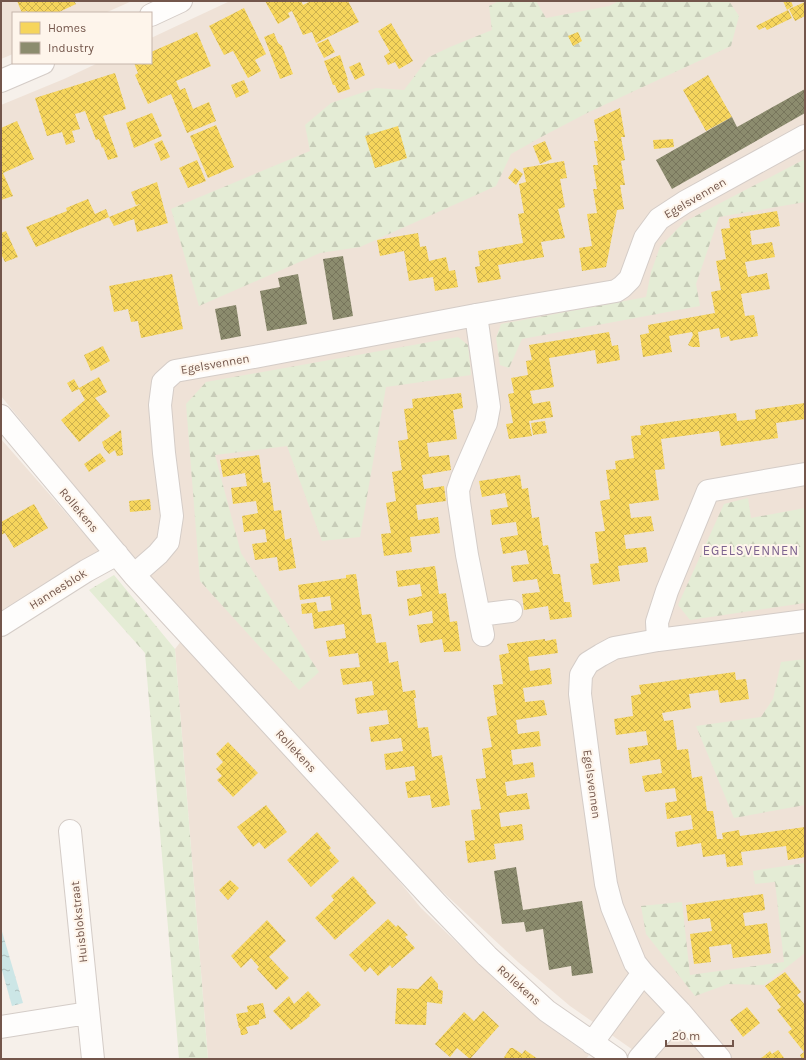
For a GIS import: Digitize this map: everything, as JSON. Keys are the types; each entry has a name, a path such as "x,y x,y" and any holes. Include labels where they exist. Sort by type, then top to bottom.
{"street":[{"path":"152,15 181,1"},
{"path":"1,81 41,64"},
{"name":"Egelsvennen","path":"134,575 158,554 168,542 172,516 160,405 163,382 175,371 476,315 616,291 622,288 630,278 645,238 659,219 685,202 805,136"},
{"path":"476,315 489,407 486,423 458,490 459,502 467,556 481,625 511,611"},
{"name":"Rollekens","path":"1,416 134,575 436,903 487,956 547,1011 616,1059"},
{"path":"658,640 657,622 667,592 708,491 805,474"},
{"name":"Hannesblok","path":"1,625 86,571 117,554"},
{"name":"Egelsvennen","path":"720,1059 680,1012 635,963 612,907 606,884 580,694 581,675 588,663 614,648 658,640 805,621"},
{"name":"Huisblokstraat","path":"70,831 93,1059"},
{"path":"592,1042 643,973"},
{"path":"639,1059 680,1012"},
{"path":"1,1027 88,1013"}],"shaded area":[{"path":"1,1 132,1 107,12 12,12 12,54 1,59"},
{"path":"230,1 805,1 805,1059 646,1059 570,1006 518,962 416,867 137,563 1,396 1,105 96,64 152,64 152,38"},
{"path":"1,439 101,553 1,616"},
{"path":"182,640 268,733 390,870 421,908 508,992 541,1021 589,1055 586,1059 208,1059 175,649"}],"green space":[{"path":"499,1 536,1 546,18 609,6 619,1 729,1 739,16 731,46 589,112 511,154 496,186 360,247 320,253 199,306 171,209 310,151 305,125 331,103 376,88 404,90 429,57 492,30 489,6"},
{"path":"805,159 805,202 719,217 696,284 700,306 522,339 509,368 500,365 496,338 501,324 646,297 651,272 660,247 684,222"},
{"path":"458,337 468,345 471,375 386,387 360,537 322,541 287,446 215,455 241,553 319,672 299,690 200,581 186,404 206,382"},
{"path":"748,498 751,518 805,508 805,603 690,620 678,605 724,504"},
{"path":"114,575 175,649 208,1059 179,1059 145,653 89,590"},
{"path":"805,659 805,805 734,818 696,726 761,717 773,699 781,662"},
{"path":"805,863 805,953 764,985 728,984 695,996 646,934 641,906 682,902 690,975 784,962 775,882 755,884 753,871"}],"water":[{"path":"1,928 23,1003 12,1006 1,967"}],"building: Homes":[{"path":"17,1 74,1 76,4 59,12 22,12"},
{"path":"265,1 301,1 303,5 311,1 348,1 359,22 316,43 312,32 303,35 292,11 288,13 290,17 278,24"},
{"path":"783,1 791,1 793,6 787,10"},
{"path":"805,2 805,16 795,21 789,9"},
{"path":"244,8 266,54 255,60 261,71 248,78 233,51 224,55 209,26"},
{"path":"788,10 792,18 767,30 765,27 759,30 756,26"},
{"path":"391,23 413,61 399,69 395,62 388,65 384,56 390,52 378,31"},
{"path":"197,32 211,66 176,81 180,90 185,88 193,109 209,102 216,121 187,133 171,94 148,104 135,75 138,73 134,64 152,64 152,52"},
{"path":"578,32 582,41 573,46 568,36"},
{"path":"274,33 278,43 282,46 293,74 280,79 264,37"},
{"path":"328,39 335,52 324,58 317,44"},
{"path":"340,55 350,89 338,93 335,85 333,85 324,61"},
{"path":"360,62 365,75 355,80 349,67"},
{"path":"115,73 126,109 103,116 118,157 108,160 99,139 96,140 85,111 75,114 80,129 72,131 75,142 66,145 62,132 47,136 35,98"},
{"path":"708,75 732,117 706,131 683,90"},
{"path":"244,80 249,92 236,98 231,85"},
{"path":"620,108 625,137 621,137 625,160 621,161 625,185 620,185 624,209 617,210 606,267 582,271 579,248 592,246 587,214 597,213 593,189 597,189 593,165 598,165 594,141 598,141 594,120"},
{"path":"152,113 162,136 134,148 126,123"},
{"path":"17,121 34,159 3,173 13,196 1,200 1,128"},
{"path":"216,125 234,167 208,178 190,136"},
{"path":"398,126 407,158 375,168 365,136"},
{"path":"673,139 674,147 654,149 653,140"},
{"path":"162,140 170,157 161,161 154,144"},
{"path":"545,141 552,159 540,164 533,146"},
{"path":"197,160 206,181 188,188 179,168"},
{"path":"564,161 567,178 560,179 565,207 558,209 565,238 541,242 544,257 498,265 501,279 478,283 475,267 480,266 478,251 523,243 518,214 524,213 519,184 526,182 523,168"},
{"path":"515,168 523,174 516,185 508,178"},
{"path":"157,182 168,223 137,232 134,219 114,226 109,217 141,204 136,205 131,192"},
{"path":"88,199 95,214 106,209 109,217 36,247 26,227 67,211 66,208"},
{"path":"777,211 780,226 750,231 752,245 772,242 775,257 745,262 748,277 767,273 770,289 741,294 745,316 754,315 758,336 730,341 729,336 721,338 719,328 698,332 700,347 692,347 688,345 693,335 692,332 669,336 672,352 643,357 640,335 649,333 648,325 715,313 711,292 721,290 716,261 726,259 721,229 730,228 729,219"},
{"path":"6,231 18,257 5,262 1,254 1,233"},
{"path":"418,233 420,247 426,246 429,261 446,257 449,271 455,270 458,287 435,291 433,277 409,281 404,251 380,256 377,240"},
{"path":"172,274 183,329 141,338 138,321 131,322 128,309 114,312 109,286"},
{"path":"609,332 612,346 618,345 620,360 597,364 595,350 549,358 554,387 530,391 533,404 550,401 553,417 529,421 532,436 509,439 506,424 513,423 508,394 514,393 511,378 528,375 526,361 532,360 529,345"},
{"path":"103,346 110,361 91,371 84,355"},
{"path":"99,377 107,392 95,398 110,416 79,442 61,420 85,400 79,389 72,392 67,383 74,379 79,388"},
{"path":"461,393 463,408 453,410 457,439 427,443 429,457 449,455 451,470 422,475 424,489 444,486 446,501 416,505 418,520 438,517 440,533 410,537 412,552 384,556 381,534 391,533 386,503 396,501 392,472 402,470 398,441 408,439 404,409 413,408 412,399"},
{"path":"805,403 805,419 776,423 778,438 721,446 719,431 661,439 665,469 655,470 659,500 629,504 631,518 651,516 654,531 624,535 626,549 646,547 648,562 618,566 620,581 593,585 590,564 599,563 595,532 605,531 600,501 610,499 606,470 616,469 615,461 634,458 631,436 641,435 640,426 736,413 737,421 756,419 755,410"},
{"path":"545,421 547,433 533,435 531,423"},
{"path":"121,430 123,455 117,456 115,450 109,454 104,448 102,442"},
{"path":"100,453 106,461 89,472 84,464"},
{"path":"259,455 263,483 270,482 274,511 281,510 285,540 291,538 296,568 279,571 277,557 255,560 252,544 267,542 265,529 244,532 242,516 258,513 256,501 233,504 231,488 247,486 245,473 223,477 220,460"},
{"path":"520,475 522,489 528,488 532,518 539,517 543,546 548,545 553,574 560,574 564,602 570,602 572,617 550,620 548,606 524,610 522,594 540,592 537,579 513,582 511,566 529,564 526,550 503,554 500,538 518,535 516,522 492,525 490,510 508,507 505,493 482,497 479,481"},
{"path":"150,499 151,510 130,512 129,501"},
{"path":"34,504 48,528 14,548 5,533 1,535 1,522"},
{"path":"435,566 439,594 446,593 450,622 457,621 461,651 444,652 442,639 420,643 417,625 433,623 432,611 409,616 407,599 422,596 420,584 398,587 396,571"},
{"path":"356,574 362,615 371,614 376,643 386,642 389,663 398,661 403,692 415,690 416,698 414,698 418,728 428,727 432,757 442,755 450,805 432,808 430,795 408,798 405,782 416,780 414,766 386,770 384,754 403,751 401,738 371,742 369,727 389,724 387,710 357,714 355,698 374,695 372,681 343,685 340,669 360,667 358,653 329,657 326,641 346,638 344,624 314,629 312,613 302,614 301,604 316,602 318,612 332,610 330,596 300,600 298,585 346,578 346,575"},
{"path":"545,639 545,641 556,639 558,653 528,657 530,671 550,668 552,684 523,688 525,702 544,700 547,715 516,720 518,734 539,731 541,746 511,750 513,765 533,762 535,777 505,782 507,796 527,793 530,809 499,813 501,827 522,824 524,840 494,844 496,859 468,863 465,841 475,840 471,810 481,809 476,779 486,778 482,749 492,747 487,717 497,715 493,685 503,684 499,655 509,653 507,644"},
{"path":"735,672 736,680 746,679 749,699 720,703 718,690 689,694 691,708 662,713 664,721 673,720 677,750 688,749 692,778 702,776 707,811 713,811 717,839 723,839 722,833 739,830 740,836 805,827 805,857 788,860 786,846 741,852 743,865 727,867 725,854 703,857 701,843 677,847 675,832 693,829 691,815 667,819 665,803 677,801 675,788 645,792 642,776 662,773 660,759 630,764 628,748 648,745 646,731 616,735 614,719 633,716 631,696 641,694 639,685"},
{"path":"228,742 258,773 233,797 217,780 222,776 216,769 223,762 216,754"},
{"path":"266,805 287,832 265,849 259,842 253,847 237,827"},
{"path":"317,832 331,848 329,850 339,861 311,887 287,860"},
{"path":"353,876 376,903 335,940 315,918 334,900 331,896"},
{"path":"230,880 239,888 228,900 219,890"},
{"path":"763,894 765,910 743,913 745,926 767,923 771,953 733,958 731,944 709,947 711,962 694,964 690,934 712,931 710,918 688,921 686,905"},
{"path":"388,919 396,927 398,925 408,935 405,937 415,948 392,968 390,965 378,976 370,967 365,972 349,955"},
{"path":"267,920 286,941 269,957 289,978 276,990 257,969 259,967 251,958 241,968 231,956"},
{"path":"785,972 801,992 797,995 805,1005 805,1059 802,1059 800,1055 804,1052 788,1032 792,1029 777,1010 781,1007 765,986"},
{"path":"431,976 438,984 438,989 443,991 442,1004 427,1002 426,1025 395,1024 397,988 418,989"},
{"path":"308,991 321,1005 309,1015 310,1016 291,1030 273,1011 289,996 294,1004"},
{"path":"263,1003 266,1018 259,1020 259,1024 246,1027 248,1033 241,1035 236,1014 248,1012 247,1006"},
{"path":"747,1007 760,1023 743,1037 730,1020"},
{"path":"483,1011 499,1026 470,1059 457,1048 450,1057 435,1044 464,1012 474,1021"},
{"path":"510,1048 513,1048 522,1054 525,1050 538,1059 503,1059"},
{"path":"778,1050 785,1059 760,1059 770,1051 772,1054"}],"building: Industry":[{"path":"805,89 805,113 672,189 656,160 732,117 737,127"},
{"path":"343,256 353,316 333,320 323,259"},
{"path":"298,274 307,324 267,331 260,291 280,287 278,278"},
{"path":"236,305 241,336 221,340 215,309"},
{"path":"516,867 523,910 582,901 593,973 572,976 571,966 549,970 543,929 526,932 524,922 502,924 494,871"}],"district":[{"name":"EGELSVENNEN","path":"751,550"}]}
